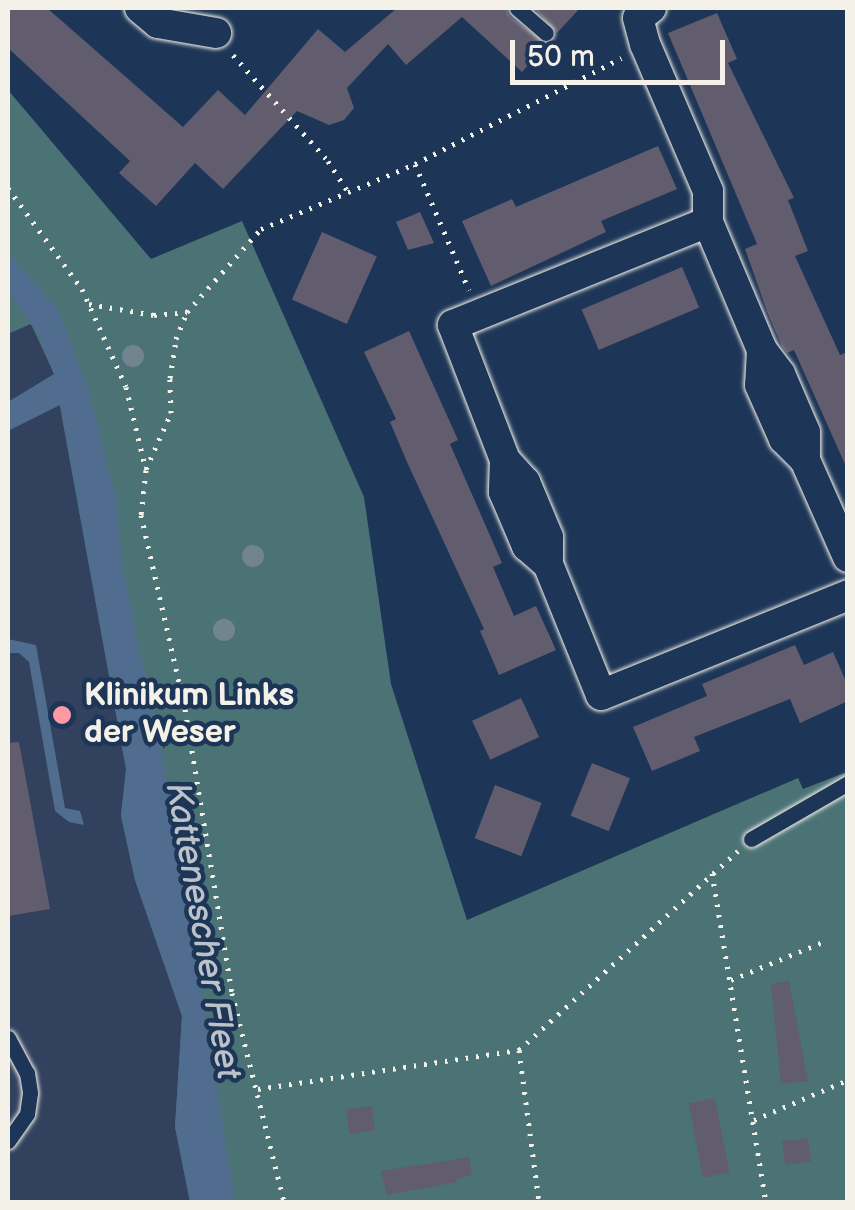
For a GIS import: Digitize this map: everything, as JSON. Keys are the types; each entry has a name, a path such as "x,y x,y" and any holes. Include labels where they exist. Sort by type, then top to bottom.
{"street":[{"path":"140,8 158,23 216,33"},
{"path":"651,8 638,18 645,44 708,191 708,222 762,350 760,386 784,439 806,460 848,557"},
{"path":"708,222 452,325 505,460 504,492 526,546 548,564 601,695 848,595"}],"lane":[{"path":"517,8 546,33"},
{"path":"751,839 848,783"},
{"path":"8,1038 27,1073 30,1093 27,1114 8,1141"}],"path":[{"path":"216,33 328,161 347,190"},
{"path":"284,1202 232,992 185,709 142,515 146,470 171,413 173,358 188,312 262,229 415,164 645,44"},
{"path":"415,164 479,314"},
{"path":"8,188 89,304 126,387 146,470"},
{"path":"89,304 154,315 188,312"},
{"path":"258,1089 519,1050 751,839"},
{"path":"712,873 766,1202"},
{"path":"731,980 824,940"},
{"path":"519,1050 539,1202"},
{"path":"753,1120 848,1080"}],"shaded area":[{"path":"8,253 58,310 88,388 116,498 124,575 166,774 235,1202 190,1202 175,1127 182,1016 135,880 121,816 126,769 60,405 8,431 8,402 54,374 40,338 8,291"},
{"name":"Klinikum Links der Weser","path":"31,324 54,374 126,769 121,817 135,880 182,1016 175,1127 190,1202 8,1202 8,334"},
{"path":"8,639 36,645 65,808 80,811 84,825 69,822 55,811 29,662 19,653 8,653"}],"green space":[{"path":"8,90 151,259 242,221 364,497 391,684 467,920 798,778 803,789 847,772 847,1202 190,1202 175,1127 182,1016 135,880 121,816 126,769 54,374 31,324 8,334"}],"building":[{"path":"8,8 47,8 183,127 218,90 245,115 318,29 345,52 397,8 506,8 510,17 547,44 522,72 462,17 406,65 388,44 347,88 354,108 344,120 329,125 297,111 223,189 195,163 156,206 119,173 130,161 8,48"},
{"path":"534,8 580,8 557,33"},
{"path":"717,13 737,59 728,63 794,198 788,200 808,251 795,256 840,355 848,352 848,471 794,350 787,353 782,346 767,311 745,249 757,244 668,33"},
{"path":"658,146 677,189 601,221 606,232 491,286 462,221 512,199 516,207"},
{"path":"420,212 434,243 408,250 396,222"},
{"path":"322,232 377,256 347,324 292,300"},
{"path":"682,267 699,308 599,350 582,310"},
{"path":"409,331 458,440 450,444 502,563 493,567 514,616 536,606 556,650 499,675 480,631 484,629 407,462 390,422 396,419 364,352"},
{"path":"795,645 804,665 833,652 848,686 848,701 800,723 790,699 694,737 700,751 652,771 633,727 707,696 702,684"},
{"path":"521,698 539,737 490,760 472,721"},
{"path":"19,742 50,909 8,916 8,743"},
{"path":"592,763 630,778 609,831 571,816"},
{"path":"495,785 542,803 521,856 475,838"},
{"path":"789,981 808,1081 781,1084 771,984"},
{"path":"715,1098 730,1173 703,1178 688,1103"},
{"path":"372,1106 375,1131 349,1134 346,1109"},
{"path":"808,1138 811,1162 785,1165 782,1141"},
{"path":"469,1157 472,1175 457,1182 387,1195 381,1171"}],"place":[{"name":"Klinikum Links der Weser","path":"62,715"}],"water label":[{"name":"Kattenescher Fleet","path":"202,931"}]}
